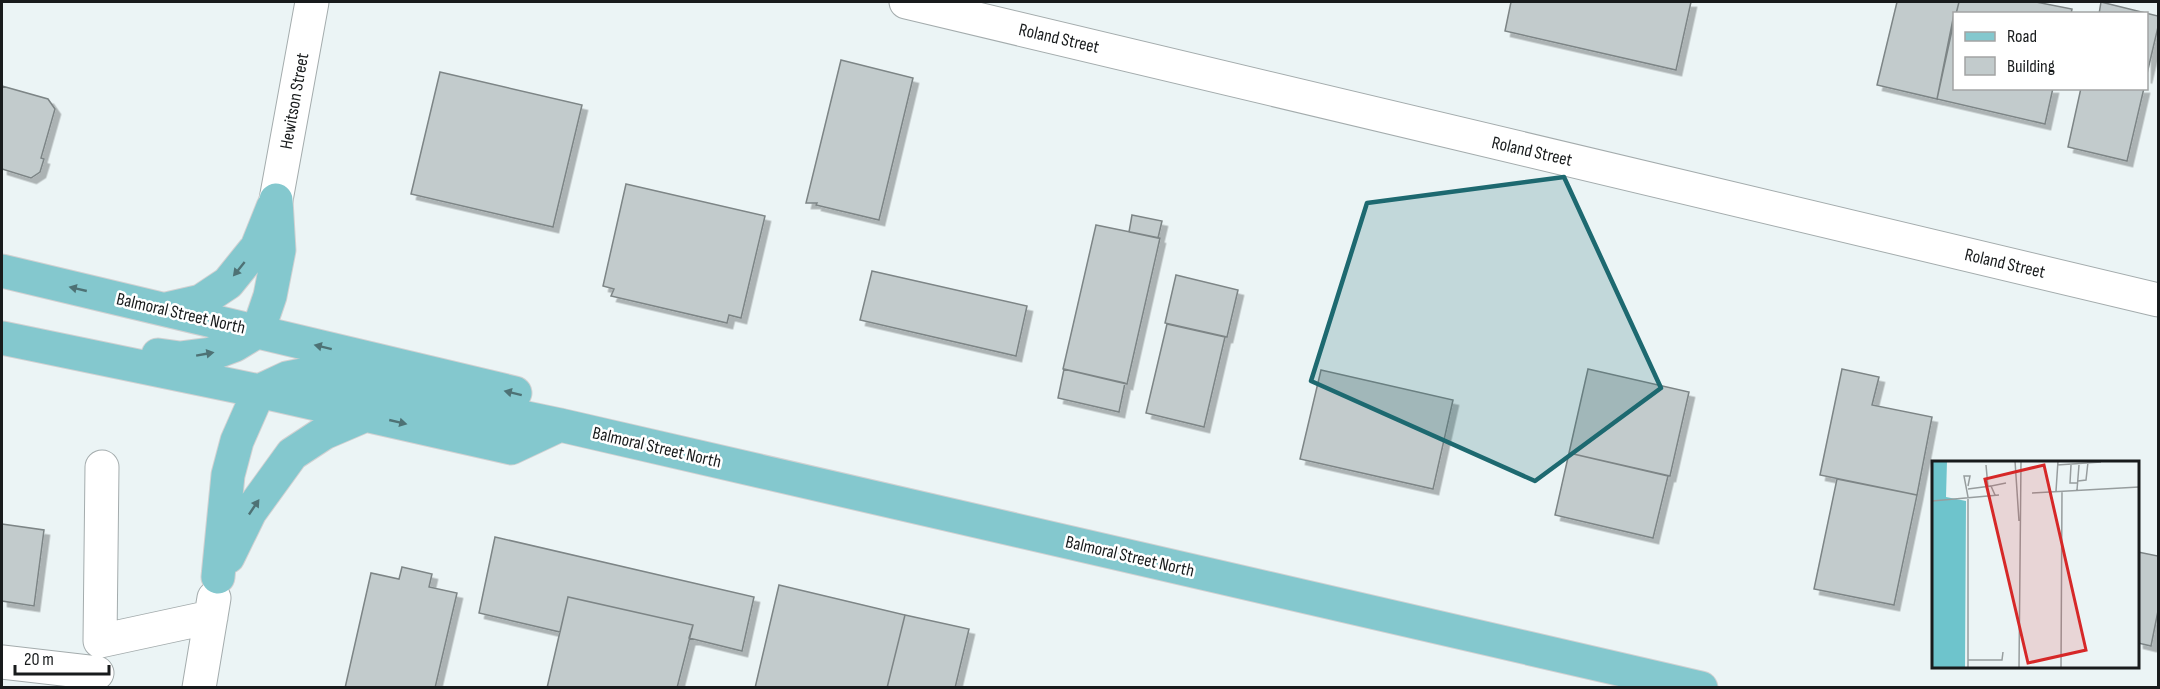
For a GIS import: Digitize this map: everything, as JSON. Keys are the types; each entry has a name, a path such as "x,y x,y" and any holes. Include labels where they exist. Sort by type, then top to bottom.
{"main road":[{"path":"166,309 201,301 228,283 256,247 276,200"},
{"path":"2,336 180,358 211,354 235,345 258,331 270,296 279,250 276,200"},
{"name":"Balmoral Street North","path":"2,271 526,396 560,425 1701,687"},
{"path":"2,336 511,448 560,425"},
{"path":"218,577 228,475 237,441 259,391 287,378 313,373 560,425"},
{"path":"218,577 250,512 292,454 324,432 366,415"}],"street":[{"name":"Hewitson Street","path":"276,200 312,2"},
{"name":"Roland Street","path":"906,2 2158,300"},
{"path":"98,667 102,467"},
{"path":"199,687 218,577"},
{"path":"2,662 98,667 211,617"}],"highlighted area":[{"path":"1564,177 1661,388 1535,481 1311,381 1367,203"}],"building":[{"path":"1511,2 1691,2 1676,70 1505,31"},
{"path":"1897,2 1959,2 1956,12 1953,12 1937,99 1877,85"},
{"path":"1959,2 2036,2 2072,9 2071,12 1956,12"},
{"path":"2101,2 2142,12 2099,12"},
{"path":"2148,14 2158,16 2158,27 2148,70"},
{"path":"1953,26 1953,90 2053,90 2045,124 1937,99"},
{"path":"841,60 913,78 879,220 816,205 817,203 806,203"},
{"path":"440,72 582,105 553,227 411,194"},
{"path":"2,86 48,99 55,109 41,158 44,159 40,172 31,178 2,169"},
{"path":"2081,90 2144,90 2127,161 2068,147"},
{"path":"626,184 765,216 741,318 729,315 727,323 611,296 614,289 603,286"},
{"path":"1132,215 1162,221 1158,238 1129,232"},
{"path":"1096,225 1160,238 1127,384 1063,369"},
{"path":"872,271 1027,306 1016,356 860,320"},
{"path":"1176,275 1238,290 1227,337 1165,323"},
{"path":"1167,324 1225,337 1204,427 1146,413"},
{"path":"1064,369 1125,383 1119,412 1058,398"},
{"path":"1588,369 1689,392 1670,476 1569,453"},
{"path":"1842,369 1879,377 1872,405 1932,417 1917,495 1820,475"},
{"path":"1321,370 1453,400 1433,489 1300,459"},
{"path":"1569,453 1668,476 1653,538 1555,515"},
{"path":"1837,479 1917,495 1894,605 1814,589"},
{"path":"2,524 44,530 34,606 2,601"},
{"path":"495,537 754,597 742,651 689,638 693,625 568,597 560,632 479,613"},
{"path":"2139,552 2158,556 2158,611 2151,646 2139,643"},
{"path":"402,567 432,574 429,587 457,593 435,688 345,688 371,573 399,579"},
{"path":"779,585 905,615 887,688 755,688"},
{"path":"568,597 693,625 677,688 547,688"},
{"path":"905,615 969,629 955,688 887,688"}]}
